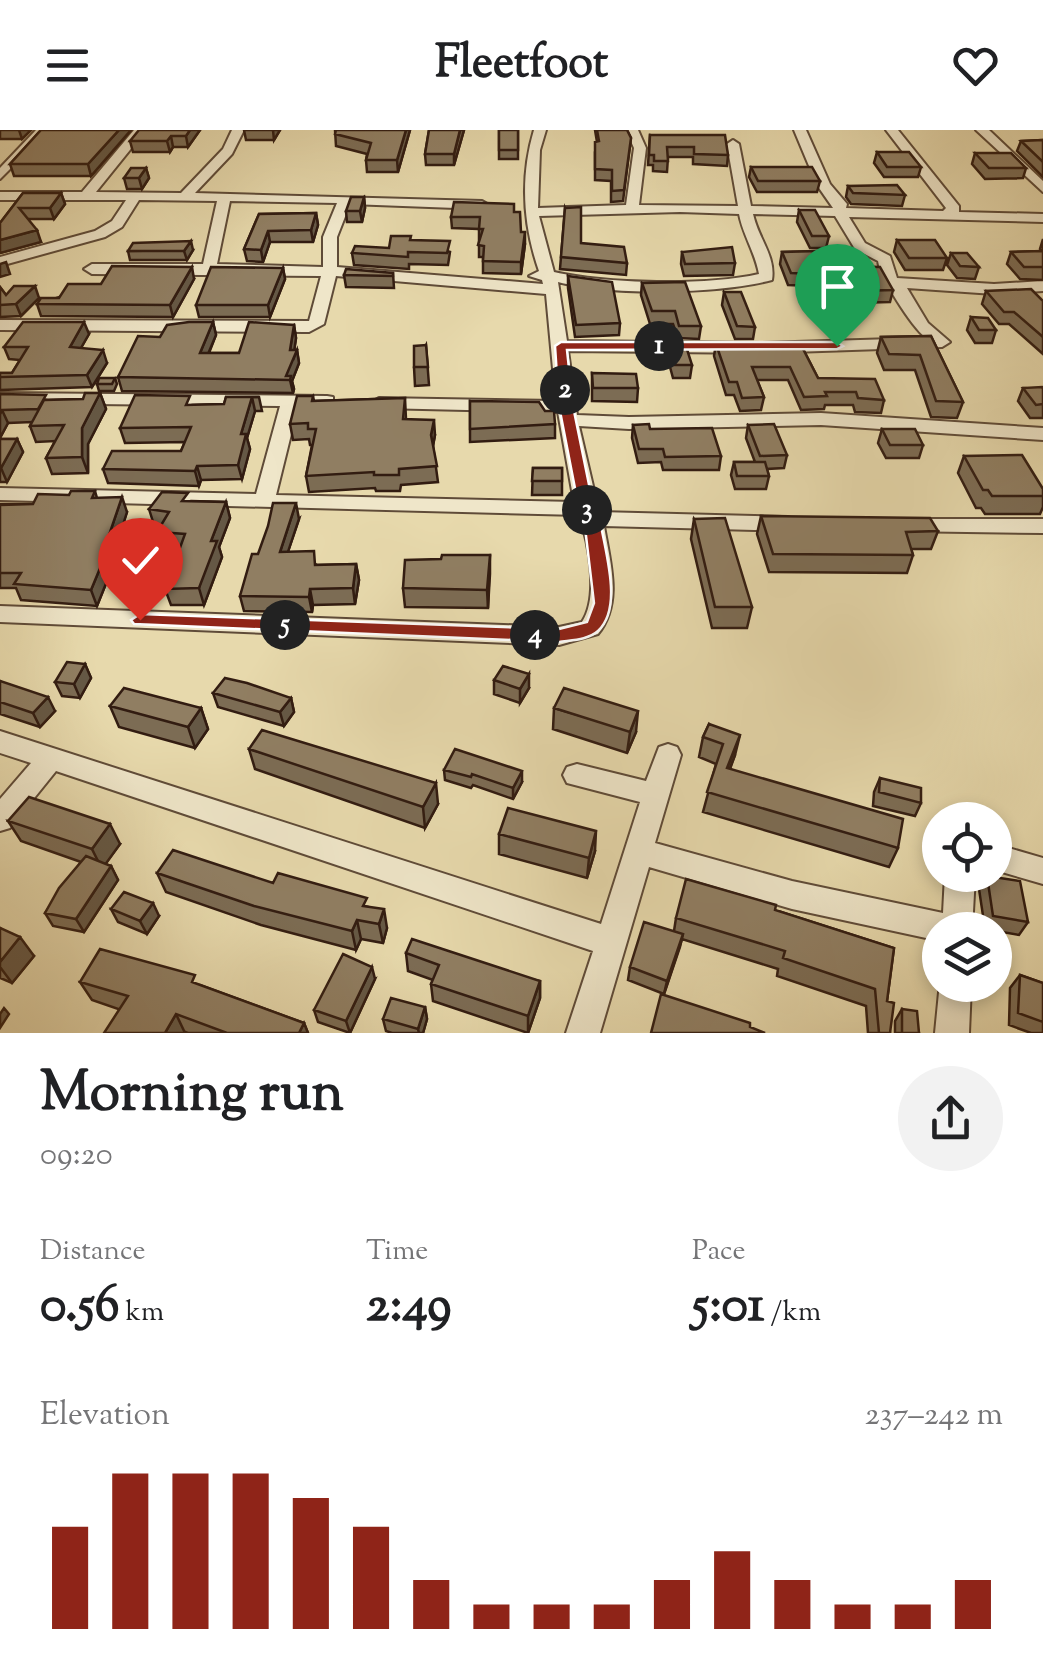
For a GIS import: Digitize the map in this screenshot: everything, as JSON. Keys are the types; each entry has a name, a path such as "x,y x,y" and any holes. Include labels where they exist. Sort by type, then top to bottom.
{"street":[{"path":"0,175 42,130"},
{"path":"85,196 140,130"},
{"path":"182,199 228,151 238,130"},
{"path":"0,614 559,636 582,633 594,626 603,603 589,514 567,413 550,281 525,208 540,130"},
{"path":"632,130 640,148 632,208"},
{"path":"561,346 762,348 942,342 922,326 887,274 882,255 860,246 838,212 840,204 824,185 800,130"},
{"path":"892,130 954,209 943,218"},
{"path":"982,130 1043,188"},
{"path":"996,142 1012,143"},
{"path":"92,269 209,268 509,282 759,280 769,272 748,228 733,144"},
{"path":"0,196 493,206"},
{"path":"209,268 225,203 222,198"},
{"path":"0,262 100,234 117,224 133,200"},
{"path":"0,326 310,328 316,324 330,272 330,236 345,200"},
{"path":"525,208 1043,218"},
{"path":"898,285 994,290 1043,286"},
{"path":"310,328 315,338 311,349"},
{"path":"0,398 359,402 567,413 629,423 821,419 1043,434"},
{"path":"264,498 290,401"},
{"path":"0,494 264,498 807,524"},
{"path":"885,526 1043,526"},
{"path":"0,742 611,942"},
{"path":"583,1033 668,755"},
{"path":"0,819 51,758"},
{"path":"577,775 656,795"},
{"path":"638,852 792,896 922,923"},
{"path":"1012,862 1043,871"},
{"path":"952,1033 954,1002"}],"building":[{"path":"41,130 119,130 88,164 10,164"},
{"path":"139,130 190,130 186,136 171,136 167,141 130,141"},
{"path":"336,130 406,130 397,160 366,160 371,143 335,134"},
{"path":"429,130 460,130 454,154 425,154"},
{"path":"499,130 518,130 518,150 499,150"},
{"path":"597,130 627,130 631,138 624,190 612,191 612,170 595,169"},
{"path":"650,135 725,135 728,155 694,154 694,147 667,147 668,161 654,161 654,155 649,155"},
{"path":"1043,140 1043,162 1021,141"},
{"path":"877,152 909,152 921,167 887,167"},
{"path":"975,153 1011,153 1026,168 989,168"},
{"path":"751,167 812,167 820,181 758,181"},
{"path":"131,168 146,168 139,178 124,178"},
{"path":"897,185 905,195 853,193 848,186"},
{"path":"23,193 61,193 50,208 19,208 37,230 0,240 0,223"},
{"path":"351,197 364,197 360,211 346,211"},
{"path":"454,202 514,204 514,212 520,212 521,232 525,232 521,262 483,261 484,246 478,245 483,229 479,229 480,217 451,217"},
{"path":"581,207 581,243 624,247 627,263 561,257 565,208"},
{"path":"799,210 815,210 829,236 812,236"},
{"path":"316,213 311,230 268,231 261,250 244,249 259,214"},
{"path":"391,236 450,241 447,253 408,252 408,257 352,253 355,246 389,248"},
{"path":"897,240 935,240 947,258 909,258"},
{"path":"191,241 184,251 128,251 133,243"},
{"path":"732,247 735,263 685,264 682,252"},
{"path":"819,251 830,271 816,274 791,273 782,252"},
{"path":"1043,251 1043,267 1024,267 1011,252"},
{"path":"951,253 967,253 979,267 960,266"},
{"path":"112,266 192,267 170,305 37,304 41,298 59,298 68,284 101,284"},
{"path":"840,266 880,267 893,290 855,291"},
{"path":"211,267 283,268 268,305 196,305"},
{"path":"346,269 393,273 393,276 344,275"},
{"path":"568,276 612,282 620,323 576,325"},
{"path":"685,282 701,326 679,326 675,311 652,311 642,283"},
{"path":"14,286 35,286 16,304 0,305 0,287 6,295"},
{"path":"1031,289 1043,301 1043,337 1014,312 1004,312 986,291"},
{"path":"724,292 741,292 755,327 737,326"},
{"path":"971,317 988,318 996,330 979,330"},
{"path":"23,322 84,322 70,347 103,350 87,375 0,377 0,373 12,373 28,347 4,347"},
{"path":"213,322 200,353 239,353 249,322 294,325 290,350 297,350 286,376 291,376 290,380 118,377 138,336 160,337 167,325"},
{"path":"931,336 963,402 936,401 920,355 889,354 881,337"},
{"path":"669,343 685,343 692,365 674,365"},
{"path":"716,344 802,347 818,378 875,379 884,400 858,398 856,392 804,397 790,367 752,367 764,397 742,398 737,382 729,382"},
{"path":"426,345 428,367 414,367 414,346"},
{"path":"592,373 636,374 638,388 593,388"},
{"path":"99,378 115,378 112,384 97,384"},
{"path":"1042,387 1043,404 1036,405 1023,388"},
{"path":"85,393 100,393 82,428 82,457 46,458 64,425 30,426 44,400 83,399"},
{"path":"0,394 46,395 38,409 2,410 0,414"},
{"path":"135,395 190,396 186,405 224,404 226,397 252,397 241,434 246,434 238,465 197,466 195,471 103,469 112,451 181,451 191,427 120,428"},
{"path":"297,396 313,396 312,401 405,398 403,419 434,420 431,435 437,466 399,469 399,475 374,472 306,476 316,429 308,429 308,423 290,424"},
{"path":"470,401 539,402 545,411 554,411 555,424 470,429"},
{"path":"649,424 650,429 712,428 721,456 665,457 663,449 639,449 633,425"},
{"path":"774,424 787,455 760,456 748,425"},
{"path":"882,429 915,429 923,445 890,445"},
{"path":"0,439 17,439 1,468 0,468"},
{"path":"1022,455 1043,489 1043,496 992,496 983,490 964,456"},
{"path":"734,462 765,462 769,476 737,476"},
{"path":"533,468 562,468 562,481 532,481"},
{"path":"71,491 95,491 92,498 122,497 108,538 145,539 135,561 103,561 91,590 14,584 21,573 0,573 0,505 33,504 38,494 69,495"},
{"path":"162,492 188,493 182,501 226,502 211,541 217,541 199,588 165,589 185,534 157,532 169,512 149,509"},
{"path":"273,503 296,503 280,552 314,551 315,565 356,564 353,588 310,589 309,597 240,596"},
{"path":"761,516 930,518 938,531 906,532 913,555 773,554"},
{"path":"725,518 752,607 715,607 694,519"},
{"path":"442,555 490,555 487,590 403,588 405,560 441,559"},
{"path":"67,662 85,664 74,684 55,682"},
{"path":"503,666 529,674 520,689 494,680"},
{"path":"225,678 291,698 280,712 213,693"},
{"path":"0,681 48,697 33,713 0,702"},
{"path":"124,688 201,708 188,727 110,706"},
{"path":"564,688 638,711 630,732 554,708"},
{"path":"709,724 740,735 727,768 903,819 898,848 707,792 723,744 703,737"},
{"path":"262,730 436,783 423,807 249,749"},
{"path":"455,749 522,771 513,788 472,774 471,777 444,770"},
{"path":"880,778 921,788 921,803 879,792"},
{"path":"29,797 110,824 92,849 8,821"},
{"path":"508,808 596,831 589,858 499,834"},
{"path":"173,850 273,883 278,873 367,898 363,906 384,909 379,924 357,920 352,931 254,906 157,873"},
{"path":"86,856 111,866 76,919 45,913 59,888"},
{"path":"686,879 776,905 775,910 894,948 887,1001 894,1003 890,1033 879,1033 875,989 783,958 785,951 676,918"},
{"path":"1012,880 1020,881 1028,922 1012,919 1012,912 992,912 989,892 1012,892"},
{"path":"124,892 153,903 140,921 111,909"},
{"path":"644,922 683,934 667,981 630,967"},
{"path":"0,928 20,937 0,962"},
{"path":"412,939 540,981 528,1016 431,984 439,965 406,953"},
{"path":"100,949 195,975 192,982 304,1023 299,1033 227,1033 176,1014 165,1033 104,1033 128,996 80,982"},
{"path":"343,954 372,967 346,1021 314,1010"},
{"path":"1020,975 1043,983 1043,1022 1018,1013"},
{"path":"661,994 750,1023 750,1027 765,1033 651,1033"},
{"path":"391,998 425,1007 418,1029 383,1019"},
{"path":"902,1009 917,1011 919,1033 902,1033"}],"route":[{"path":"140,620 559,636 582,633 594,626 603,603 592,519 586,509 566,406 561,346 837,346"}]}
